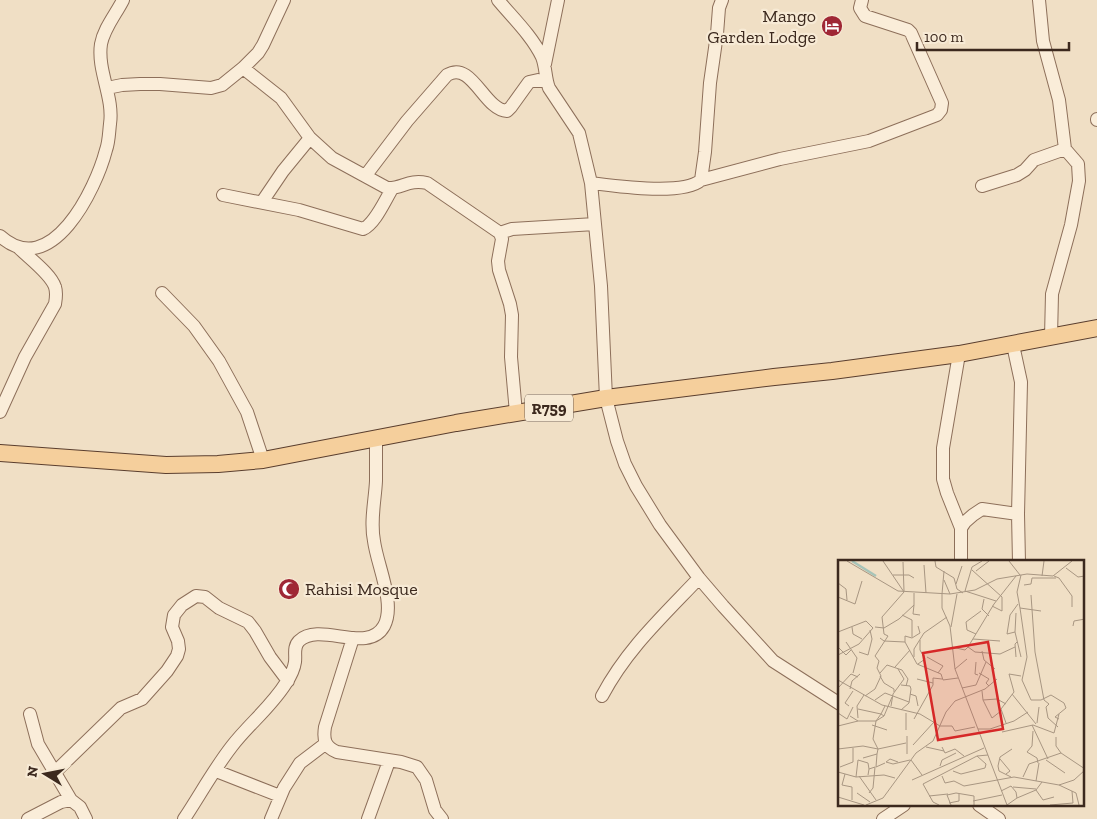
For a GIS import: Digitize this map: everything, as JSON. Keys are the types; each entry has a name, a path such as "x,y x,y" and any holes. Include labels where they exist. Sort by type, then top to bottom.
{"main road":[{"name":"R759","path":"0,454 166,465 218,464 263,460 606,398 959,354 1097,328"}],"street":[{"path":"19,248 35,248 56,238 73,221 96,180 107,149 111,121 101,57 101,45 104,33 123,0"},
{"path":"107,88 122,85 160,84 211,88 222,85 243,68 263,45 284,0"},
{"path":"498,0 535,43 544,64 547,82 579,134 591,183 595,210 601,286 606,398 625,464 660,525 699,578 773,660 838,703"},
{"path":"544,64 558,0"},
{"path":"701,180 704,166 710,83 719,8 722,0"},
{"path":"591,183 626,188 676,188 696,184 701,180 780,159 869,141 937,115 941,110 942,103 911,33 908,30 865,16 860,8 862,0"},
{"path":"1039,0 1043,41 1058,100 1065,149 1078,164 1079,181 1072,226 1052,294 1051,337"},
{"path":"243,68 281,98 310,138 332,158 366,175 383,187 392,189 417,181 427,183 500,233 502,239 499,270 512,315 511,357 516,413"},
{"path":"366,175 407,121 447,75 452,72 465,75 496,106 504,111 511,107 529,82 538,80 547,82"},
{"path":"262,202 283,171 310,138"},
{"path":"982,186 1017,174 1025,170 1034,160 1065,149"},
{"path":"223,195 262,202 363,229 375,217 392,189"},
{"path":"500,233 512,230 595,224"},
{"path":"0,236 19,248 48,276 55,286 57,296 55,304 26,356 0,412"},
{"path":"162,293 194,326 218,361 247,412 263,460"},
{"path":"1013,345 1021,382 1019,560"},
{"path":"959,354 943,448 943,472 947,493 961,528 962,560"},
{"path":"184,819 231,748 271,704 288,680 295,662 294,650 296,644 301,639 309,635 369,638 378,635 385,625 388,607 373,540 372,523 376,481 376,439"},
{"path":"961,528 965,522 982,509 1018,514"},
{"path":"602,696 614,673 630,651 699,578"},
{"path":"54,773 121,708 142,700 167,671 177,656 179,649 172,627 174,615 182,605 196,596 205,597 219,608 248,622 270,657 288,680"},
{"path":"353,638 325,727 325,744 331,750 337,752 411,764 417,767 426,780 435,810 442,819"},
{"path":"30,714 38,744 71,800 80,807 86,819"},
{"path":"271,819 280,796 300,763 325,744"},
{"path":"368,819 389,761"},
{"path":"216,771 280,796"},
{"path":"28,819 61,802 71,800"},
{"path":"883,819 902,806"},
{"path":"980,806 999,819"}],"place":[{"name":"Mango Garden Lodge","path":"832,26"},
{"name":"Rahisi Mosque","path":"289,589"}]}
